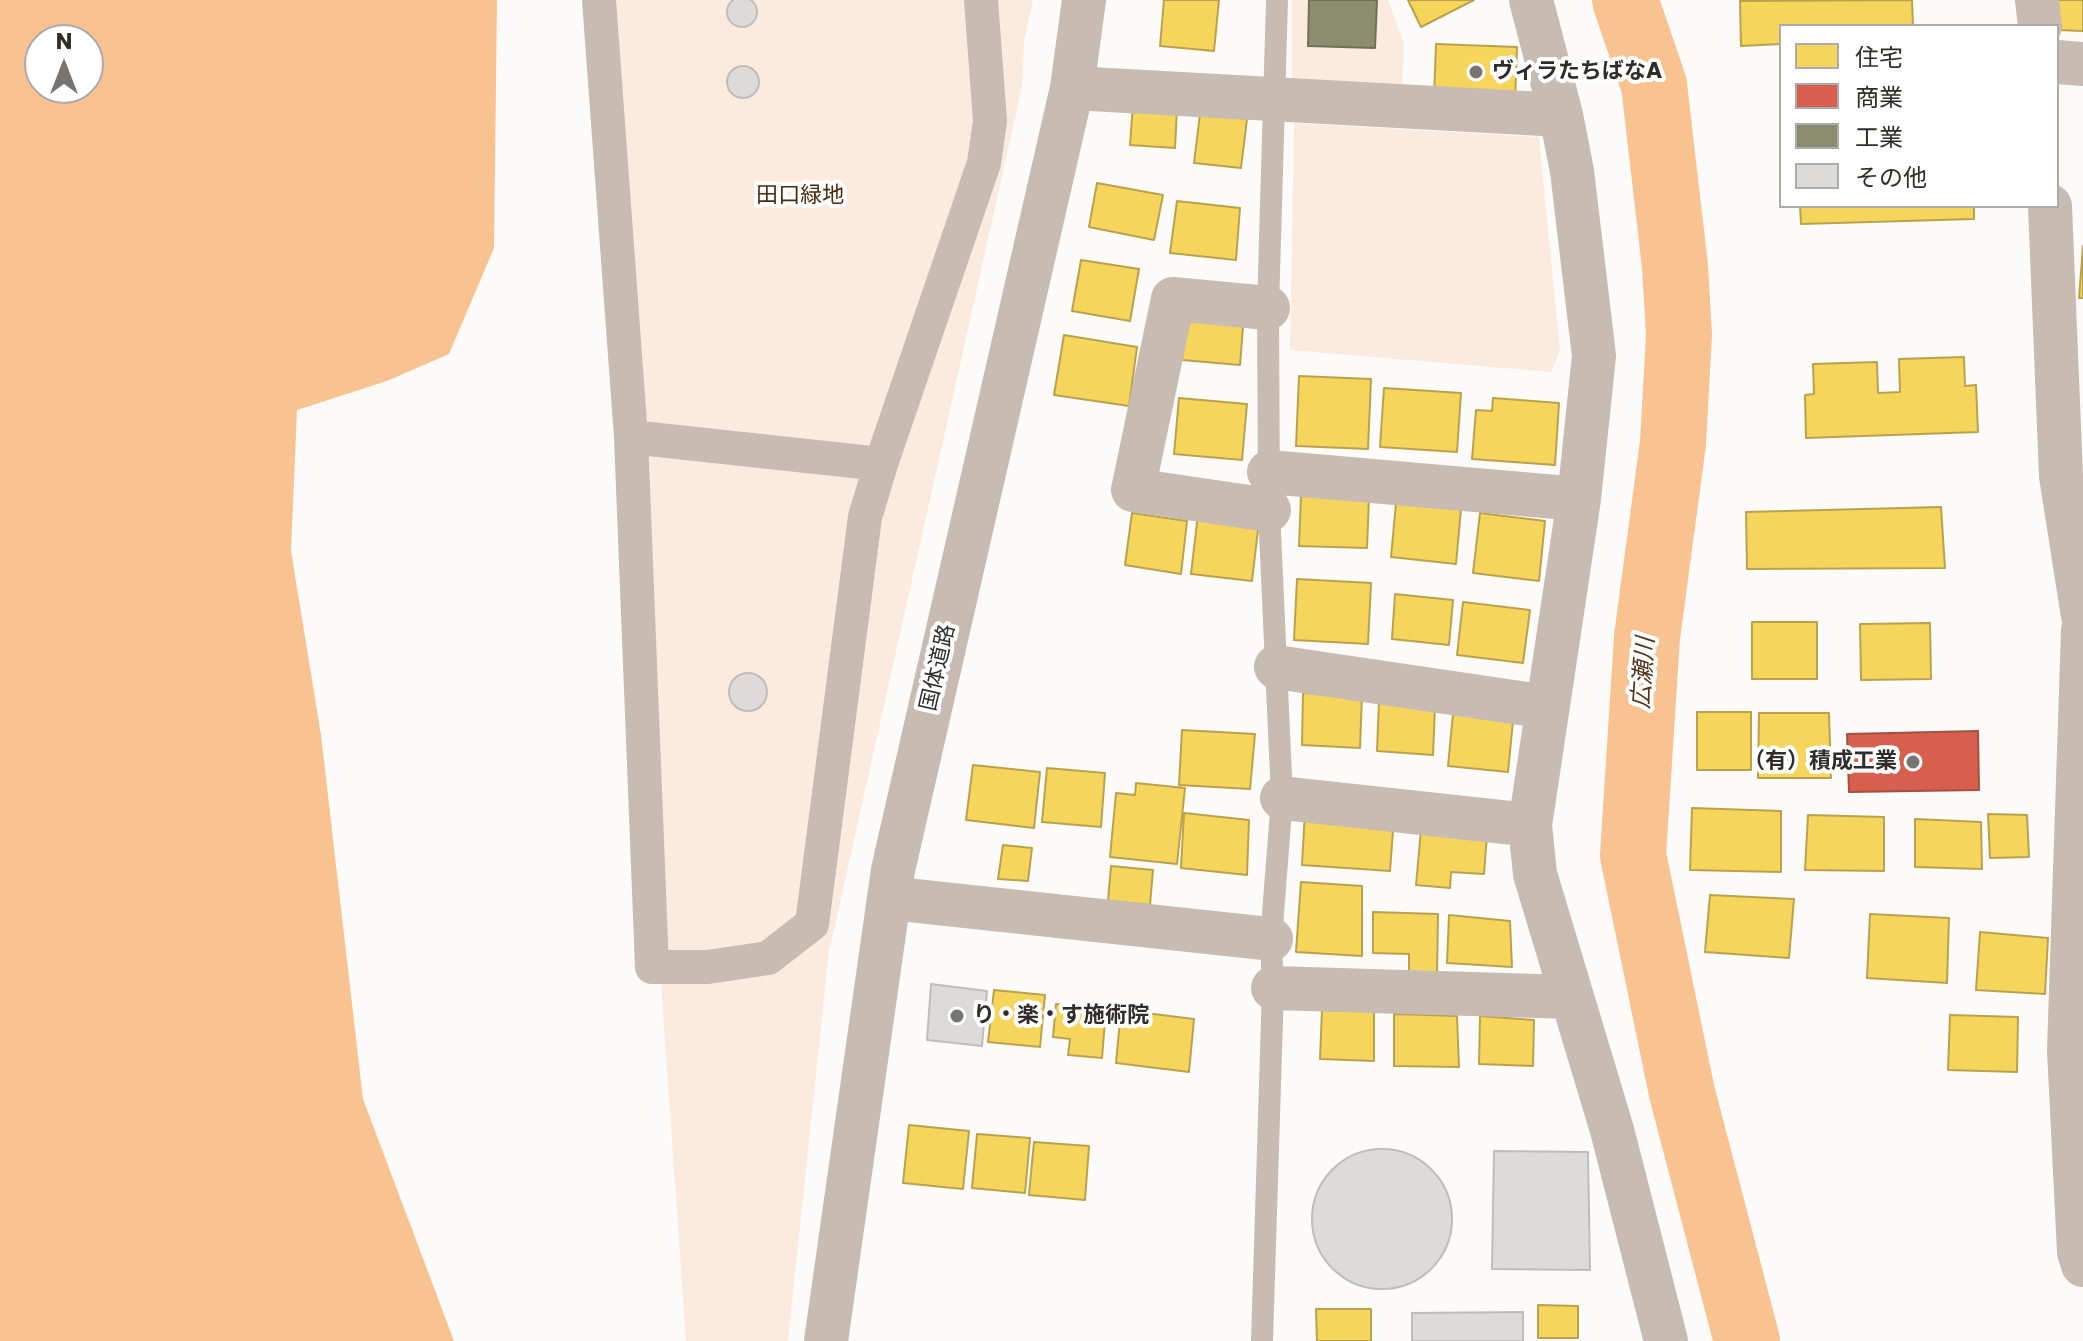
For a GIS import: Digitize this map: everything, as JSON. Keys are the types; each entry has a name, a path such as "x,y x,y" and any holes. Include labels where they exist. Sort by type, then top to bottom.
{"street":[{"path":"599,0 631,437 652,967 708,967 768,958 812,924 865,517 984,163 990,121 981,0"},
{"name":"国体道路","path":"826,1341 893,870 1072,88 1084,0"},
{"path":"1531,0 1572,171 1594,356 1579,499 1530,825 1535,874 1612,1130 1666,1341"},
{"path":"2037,0 2040,24"},
{"path":"2059,62 2083,64"},
{"path":"1072,88 1561,115"},
{"path":"2050,208 2061,476 2083,616"},
{"path":"1268,308 1173,299 1133,490 1579,499"},
{"path":"631,437 881,464"},
{"path":"2083,630 2076,1044 2079,1252 2083,1265"},
{"path":"1276,667 1547,707"},
{"path":"1282,798 1530,825"},
{"path":"889,898 1271,939"},
{"path":"1273,988 1571,997"}],"lane":[{"path":"1262,1341 1273,988 1271,939 1282,798 1269,491 1268,308 1277,0"}],"green space":[{"name":"田口緑地","path":"592,0 1033,0 1024,42 1022,87 829,952 788,1341 686,1341"},
{"path":"1292,0 1388,0 1404,44 1402,90 1292,86"},
{"path":"1294,123 1539,137 1560,350 1551,372 1290,350"}],"shaded area":[{"path":"0,0 497,0 494,248 449,354 387,381 297,410 291,551 321,735 363,1099 454,1341 0,1341"}],"building: 住宅":[{"path":"1164,0 1219,0 1214,51 1160,46"},
{"path":"1408,0 1474,0 1421,27"},
{"path":"1912,0 1913,24 1779,24 1779,44 1741,46 1740,1"},
{"path":"2056,0 2083,0 2083,31 2059,30"},
{"name":"ヴィラたちばなA","path":"1436,44 1517,47 1515,100 1434,97"},
{"path":"1133,104 1177,108 1175,148 1130,145"},
{"path":"1200,114 1247,119 1241,168 1194,163"},
{"path":"1097,183 1163,195 1154,240 1089,227"},
{"path":"1177,201 1240,208 1236,260 1170,253"},
{"path":"1800,208 1974,208 1974,219 1801,224"},
{"path":"2083,246 2083,298 2079,298"},
{"path":"1081,260 1139,269 1130,321 1072,311"},
{"path":"1186,309 1244,314 1240,365 1182,360"},
{"path":"1064,335 1137,347 1129,406 1054,395"},
{"path":"1964,357 1965,386 1976,385 1978,432 1806,438 1805,395 1814,394 1813,364 1877,362 1878,393 1900,392 1899,359"},
{"path":"1299,376 1371,379 1368,449 1296,446"},
{"path":"1384,388 1461,393 1457,452 1380,447"},
{"path":"1179,398 1247,404 1242,460 1174,454"},
{"path":"1493,398 1559,403 1555,465 1472,459 1476,410 1492,411"},
{"path":"1301,496 1369,497 1367,548 1299,546"},
{"path":"1396,503 1461,509 1456,564 1391,557"},
{"path":"1941,507 1945,568 1747,569 1746,512"},
{"path":"1132,513 1187,521 1181,574 1125,565"},
{"path":"1480,513 1545,521 1539,581 1473,573"},
{"path":"1198,514 1259,521 1252,581 1191,574"},
{"path":"1297,579 1371,583 1368,644 1294,640"},
{"path":"1395,594 1453,600 1449,645 1392,639"},
{"path":"1463,602 1530,610 1523,663 1457,655"},
{"path":"1752,622 1817,622 1817,679 1752,679"},
{"path":"1930,623 1931,679 1861,680 1860,624"},
{"path":"1303,693 1362,695 1360,748 1302,745"},
{"path":"1379,700 1435,706 1433,755 1377,751"},
{"path":"1697,712 1751,712 1751,770 1697,770"},
{"path":"1759,713 1829,713 1831,778 1758,778"},
{"path":"1453,714 1513,721 1508,772 1448,766"},
{"path":"1182,730 1255,734 1250,789 1179,785"},
{"path":"973,765 1040,772 1034,828 966,820"},
{"path":"1047,768 1105,773 1101,827 1042,822"},
{"path":"1136,783 1185,788 1177,864 1110,857 1116,793 1135,795"},
{"path":"1692,808 1781,811 1781,872 1690,870"},
{"path":"1305,812 1394,818 1390,871 1302,865"},
{"path":"1184,813 1249,820 1247,875 1181,868"},
{"path":"1988,814 2027,815 2029,857 1990,858"},
{"path":"1808,815 1884,817 1884,871 1805,870"},
{"path":"1915,819 1981,822 1982,869 1915,867"},
{"path":"1421,830 1487,835 1484,874 1451,872 1450,888 1416,885"},
{"path":"1003,845 1032,848 1028,881 998,879"},
{"path":"1111,866 1153,870 1150,905 1108,901"},
{"path":"1301,882 1362,886 1362,956 1296,952"},
{"path":"1710,895 1794,899 1789,958 1705,952"},
{"path":"1373,912 1438,914 1437,974 1409,973 1409,954 1373,953"},
{"path":"1870,914 1949,918 1947,983 1867,978"},
{"path":"1449,915 1510,921 1512,967 1447,963"},
{"path":"1980,932 2048,938 2045,994 1976,990"},
{"path":"994,990 1045,995 1040,1047 988,1042"},
{"path":"1056,1004 1106,1009 1102,1058 1068,1055 1070,1039 1053,1037"},
{"path":"1121,1010 1194,1019 1189,1072 1116,1063"},
{"path":"1322,1010 1374,1010 1374,1061 1320,1059"},
{"path":"1394,1014 1457,1016 1459,1067 1394,1066"},
{"path":"1950,1015 2018,1017 2017,1072 1948,1070"},
{"path":"1480,1016 1534,1020 1533,1066 1479,1064"},
{"path":"909,1125 969,1131 963,1189 903,1183"},
{"path":"977,1134 1030,1138 1025,1193 972,1188"},
{"path":"1034,1142 1089,1146 1085,1200 1029,1195"},
{"path":"1538,1305 1578,1306 1578,1338 1538,1338"},
{"path":"1316,1309 1371,1309 1371,1341 1317,1341"}],"building: 商業":[{"name":"（有）積成工業","path":"1978,731 1979,790 1849,792 1847,734"}],"building: 工業":[{"path":"1309,0 1377,0 1375,48 1308,46"}],"building: その他":[{"path":"734,-1 750,-1 756,6 756,18 748,26 736,26 728,18 728,6"},
{"path":"743,66 754,71 759,82 754,93 743,98 732,93 727,82 732,71"},
{"path":"748,673 761,679 767,692 761,705 748,711 735,705 729,692 735,679"},
{"name":"り・楽・す施術院","path":"931,984 987,991 982,1046 927,1040"},
{"path":"1382,1149 1409,1154 1431,1170 1447,1192 1452,1219 1447,1246 1431,1268 1409,1284 1382,1289 1355,1284 1333,1268 1317,1246 1312,1219 1317,1192 1333,1170 1355,1154"},
{"path":"1494,1151 1588,1152 1590,1270 1492,1269"},
{"path":"1523,1312 1523,1341 1412,1341 1412,1313"}],"waterway":[{"name":"広瀬川","path":"1625,0 1654,85 1675,266 1679,335 1673,443 1647,637 1633,855 1682,1093 1747,1341"}],"place":[{"name":"ヴィラたちばなA","path":"1476,72"},
{"name":"（有）積成工業","path":"1913,762"},
{"name":"り・楽・す施術院","path":"957,1016"}]}
